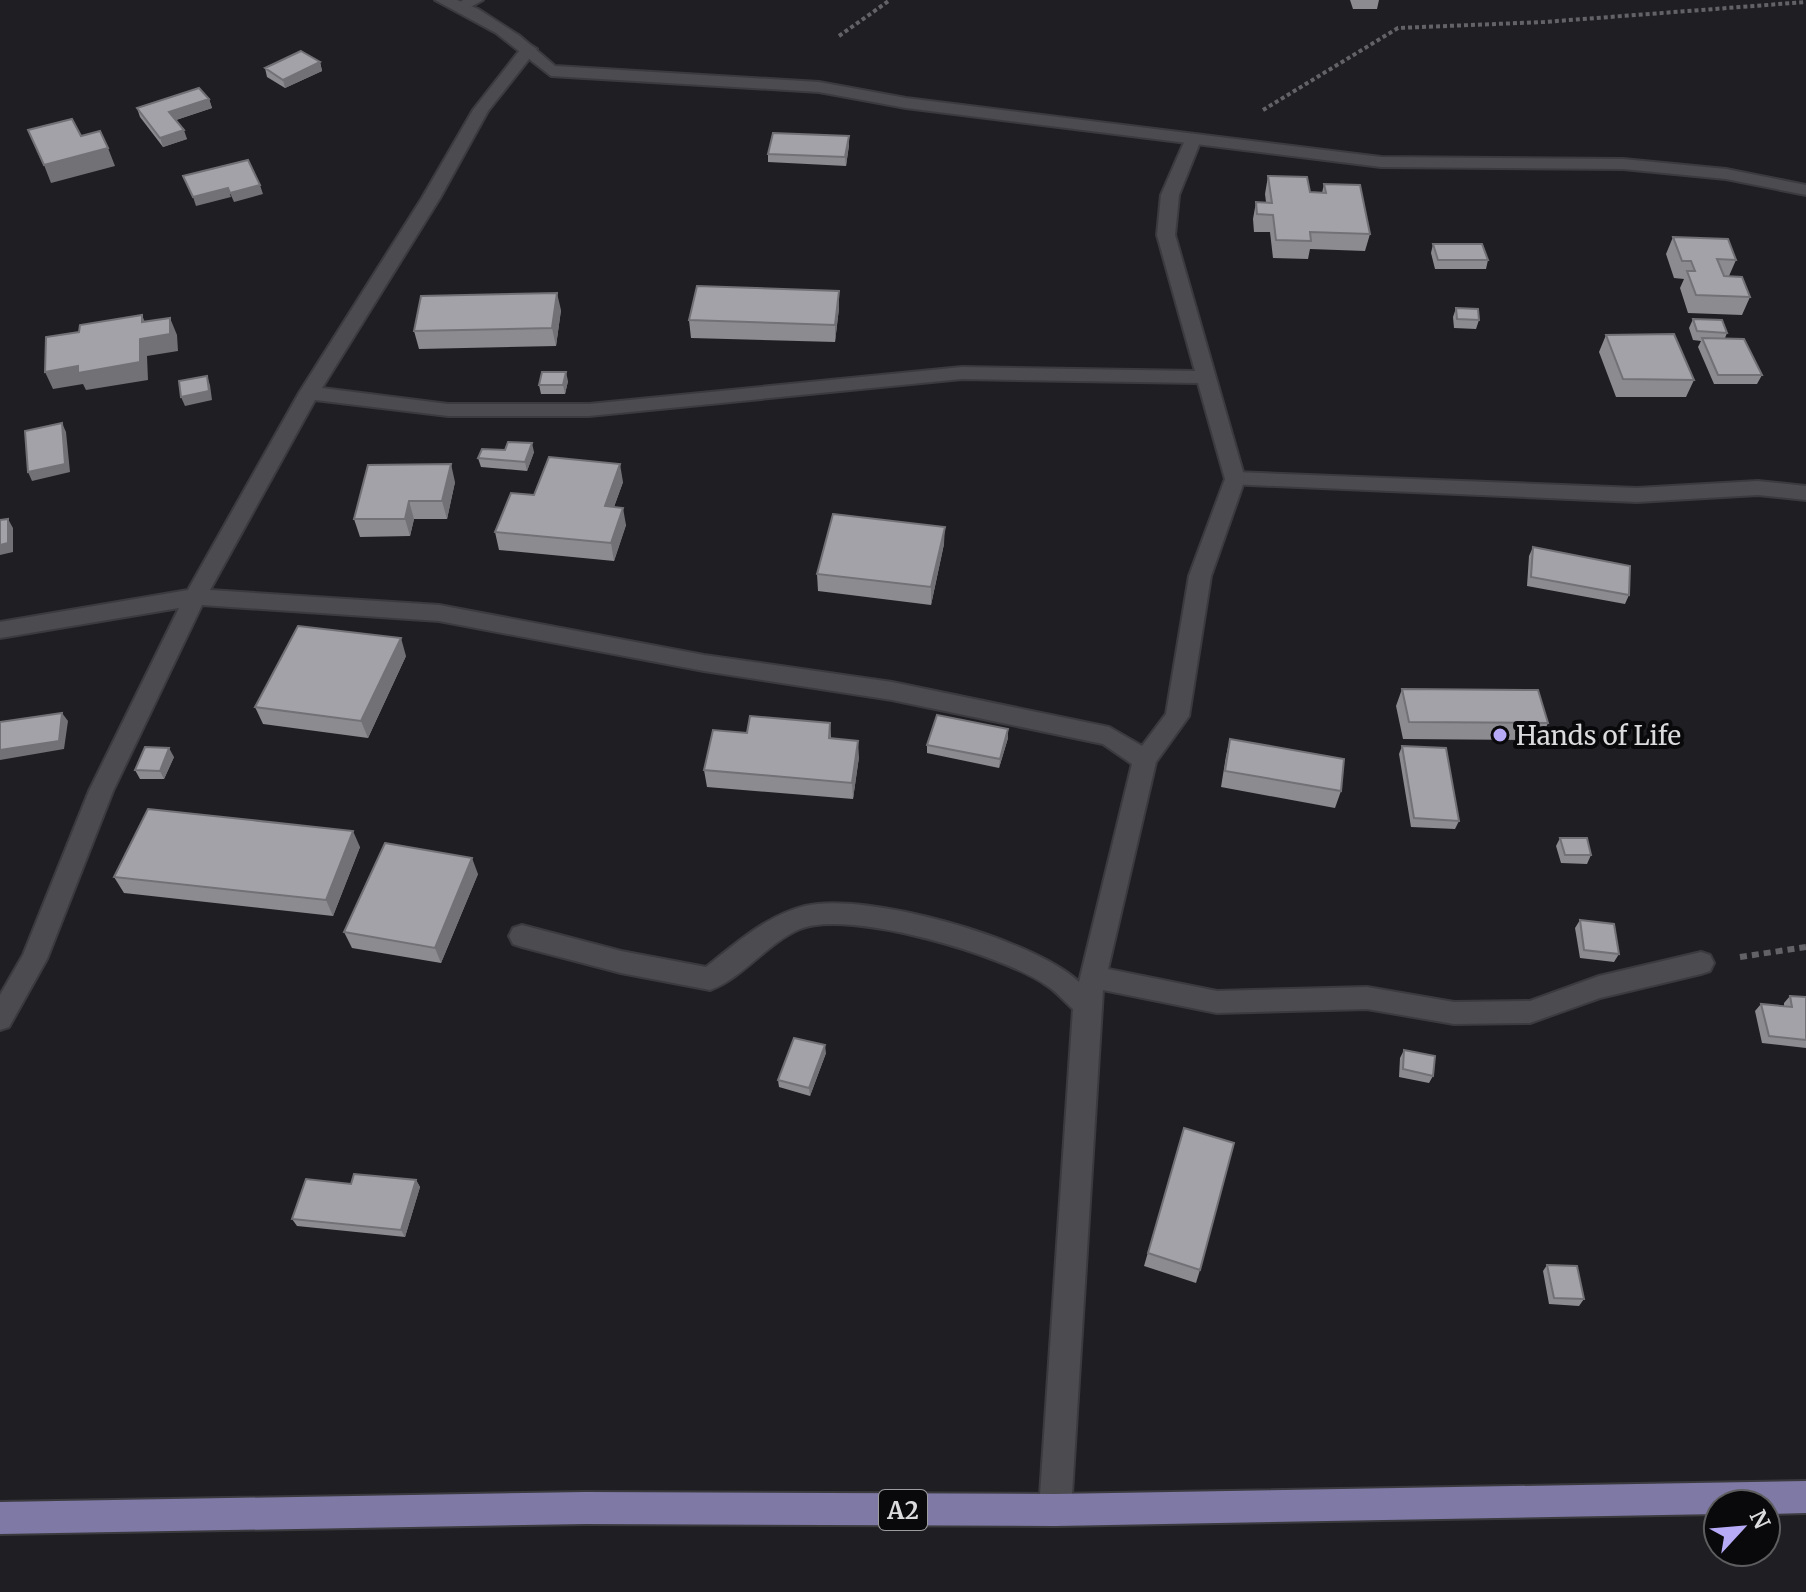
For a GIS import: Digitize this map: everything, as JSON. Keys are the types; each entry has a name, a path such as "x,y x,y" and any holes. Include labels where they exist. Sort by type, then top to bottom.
{"main road":[{"name":"A2","path":"0,1518 585,1508 1055,1510 1806,1497"}],"street":[{"path":"443,0 469,3 529,49 551,71 819,87 906,103 1381,162 1623,164 1726,174 1806,190"},
{"path":"0,1019 34,959 101,791 195,597 309,393 481,110 529,49"},
{"path":"1055,1510 1086,1005 1145,760 1177,716 1200,576 1235,479 1166,235 1170,195 1193,140"},
{"path":"309,393 448,410 589,410 962,373 1206,377"},
{"path":"1235,479 1637,495 1758,488 1806,493"},
{"path":"0,630 195,597 439,613 704,663 923,697 1109,736 1145,760"},
{"path":"522,936 621,962 710,979 785,923 831,911 871,916 973,943 1054,976 1086,1005"},
{"path":"1094,977 1217,1002 1367,998 1454,1013 1530,1012 1599,987 1701,963"}],"path":[{"path":"839,36 890,0"},
{"path":"1224,142 1250,118 1398,28 1544,22 1806,2"},
{"path":"1701,963 1806,947"}],"building":[{"path":"301,51 320,62 283,80 265,68"},
{"path":"199,88 209,99 169,112 184,130 160,138 137,108"},
{"path":"72,119 81,136 100,131 108,148 44,165 28,130"},
{"path":"773,133 849,136 845,157 768,154"},
{"path":"248,160 260,185 230,193 228,188 193,197 183,176"},
{"path":"1268,176 1307,177 1310,192 1326,193 1324,184 1360,185 1370,234 1310,232 1311,241 1276,240 1273,215 1257,214 1256,202 1272,203"},
{"path":"1673,237 1728,239 1736,260 1717,259 1724,276 1742,277 1750,297 1696,295 1687,271 1695,271 1691,261 1682,261"},
{"path":"1433,244 1482,244 1488,260 1438,260"},
{"path":"697,286 839,291 835,325 689,320"},
{"path":"557,293 552,328 414,331 421,296"},
{"path":"1456,308 1478,309 1479,320 1457,319"},
{"path":"142,315 142,322 170,318 170,334 140,339 140,362 78,373 78,366 45,372 46,337 79,332 80,325"},
{"path":"1693,319 1722,320 1727,333 1697,331"},
{"path":"1674,334 1694,380 1623,379 1606,335"},
{"path":"1702,338 1744,339 1762,375 1718,375"},
{"path":"542,372 566,372 563,385 539,385"},
{"path":"207,376 209,391 181,397 179,381"},
{"path":"62,423 65,464 28,472 25,431"},
{"path":"508,442 532,443 525,462 478,458 482,449 505,450"},
{"path":"549,457 620,464 605,506 623,508 611,543 495,532 511,493 534,495"},
{"path":"451,464 442,501 409,501 405,519 354,519 368,465"},
{"path":"833,514 945,527 931,587 817,574"},
{"path":"8,519 8,543 0,545 0,520"},
{"path":"1533,547 1630,566 1629,595 1531,577"},
{"path":"298,626 401,638 361,721 255,707"},
{"path":"1402,689 1538,690 1548,723 1409,722"},
{"path":"62,713 59,741 0,750 0,722"},
{"path":"937,715 1008,729 1000,759 927,745"},
{"path":"750,716 830,723 829,738 858,741 852,783 704,770 713,730 747,733"},
{"path":"1230,739 1344,759 1341,791 1225,771"},
{"path":"1402,746 1446,748 1459,821 1414,818"},
{"path":"145,747 169,748 160,771 135,770"},
{"path":"148,809 353,831 326,900 114,877"},
{"path":"1560,838 1587,838 1591,855 1565,855"},
{"path":"385,843 472,858 435,948 344,932"},
{"path":"1580,920 1614,924 1619,954 1584,950"},
{"path":"1790,996 1806,997 1806,1040 1769,1036 1761,1004 1792,1007"},
{"path":"794,1038 825,1045 809,1088 778,1080"},
{"path":"1404,1050 1435,1056 1433,1076 1403,1069"},
{"path":"1184,1128 1234,1143 1200,1270 1148,1253"},
{"path":"354,1174 416,1180 401,1230 292,1219 306,1179 351,1184"},
{"path":"1547,1265 1577,1266 1584,1299 1554,1298"}],"place":[{"name":"Hands of Life","path":"1500,735"}]}
